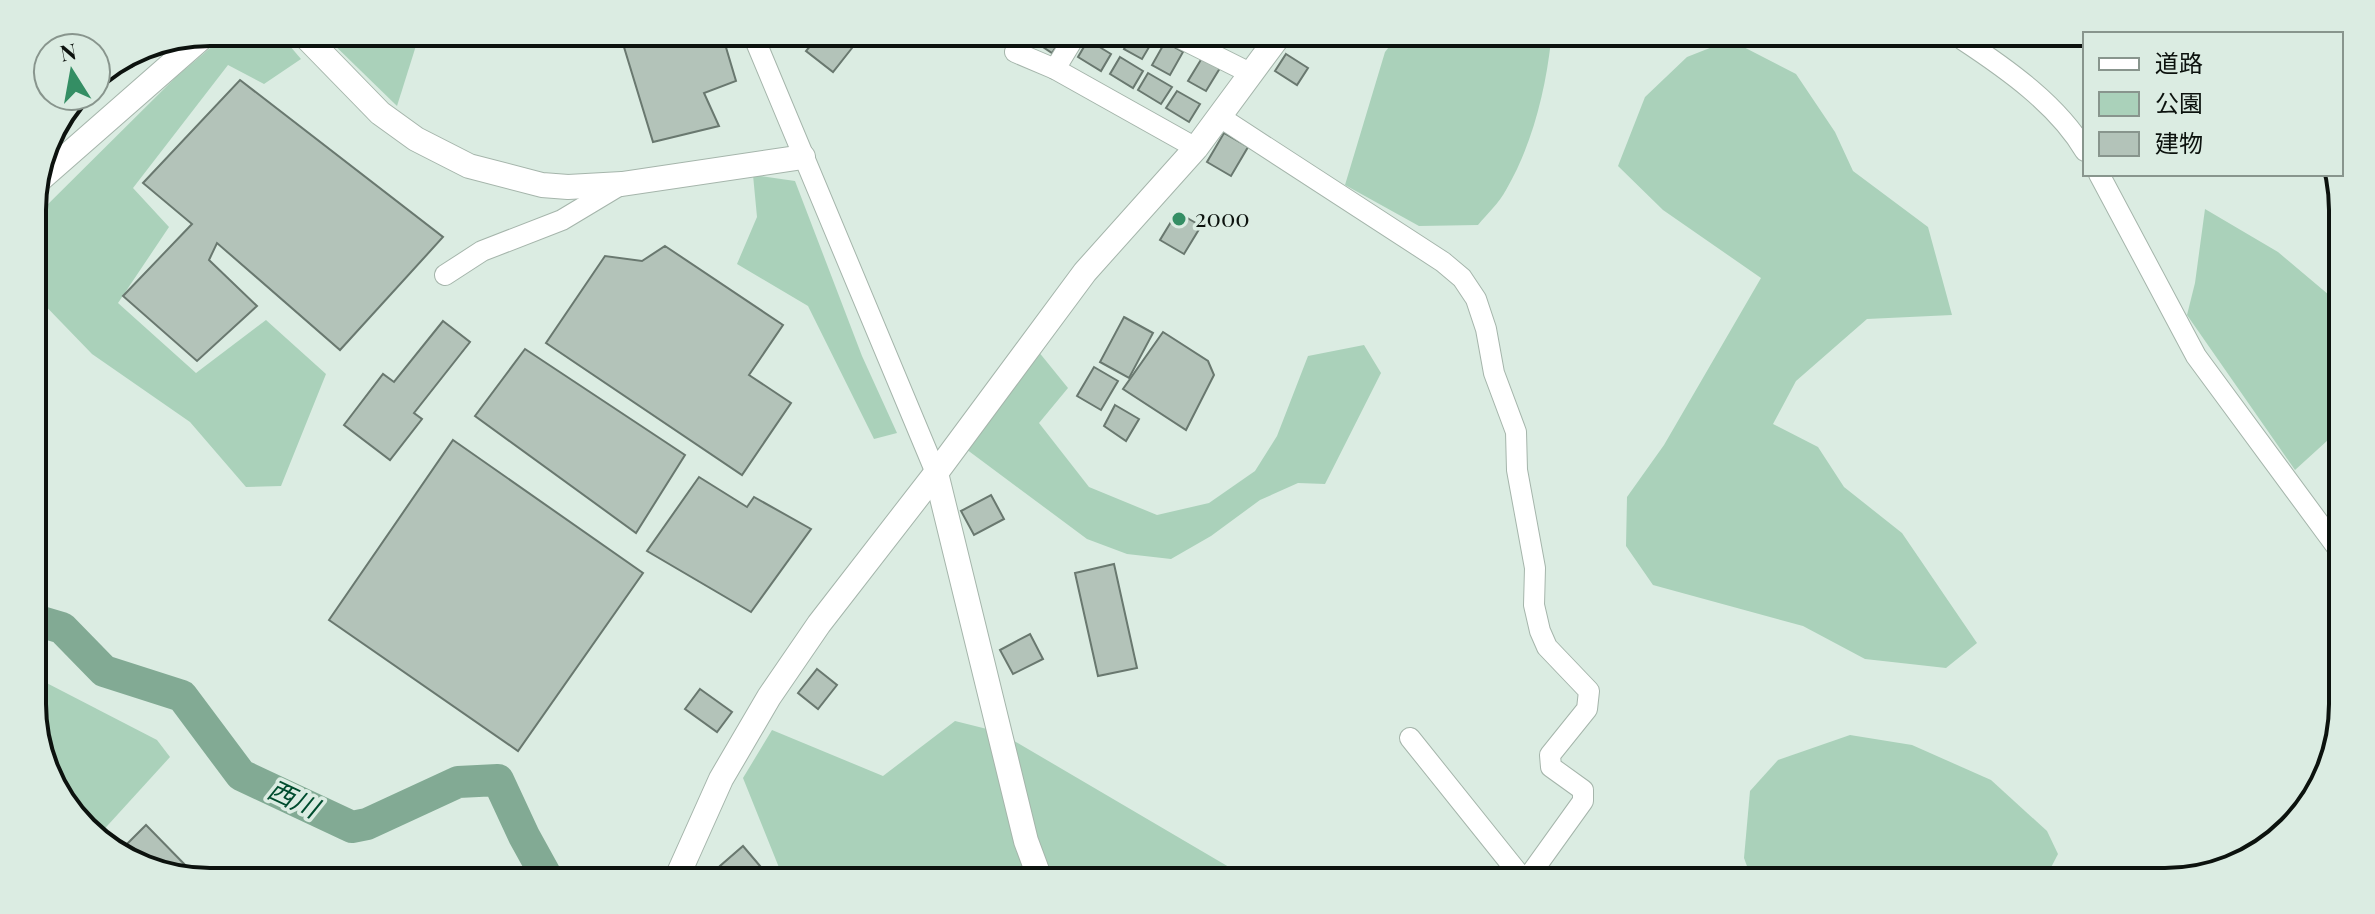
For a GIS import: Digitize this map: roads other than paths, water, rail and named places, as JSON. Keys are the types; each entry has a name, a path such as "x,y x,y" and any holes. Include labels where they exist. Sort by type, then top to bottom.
{"street":[{"path":"315,46 380,113 416,139 469,166 542,185 622,184 803,157"},
{"path":"758,46 936,473 1026,841 1036,868"},
{"path":"1055,69 1069,46"},
{"path":"1196,46 1250,73"},
{"path":"681,868 721,779 769,697 819,624 1085,272 1196,148 1271,46"},
{"path":"1972,46 2054,111 2083,148"},
{"path":"52,169 191,47"},
{"path":"1015,52 1055,69 1196,148"},
{"path":"1220,117 1443,262 1462,278 1476,299 1486,329 1494,373 1516,432 1517,470 1535,568 1534,605 1540,631 1547,647 1589,691 1587,709 1550,755 1551,767 1583,790 1583,801 1533,868"},
{"path":"2100,176 2196,356 2329,536"},
{"path":"445,275 482,251 562,220 622,184"},
{"path":"1410,738 1516,868"}],"waterway":[{"name":"西川","path":"46,623 62,628 104,671 182,696 241,775 352,827 367,824 458,782 498,780 542,868"}],"place":[{"name":"2000","path":"1179,219"}]}
